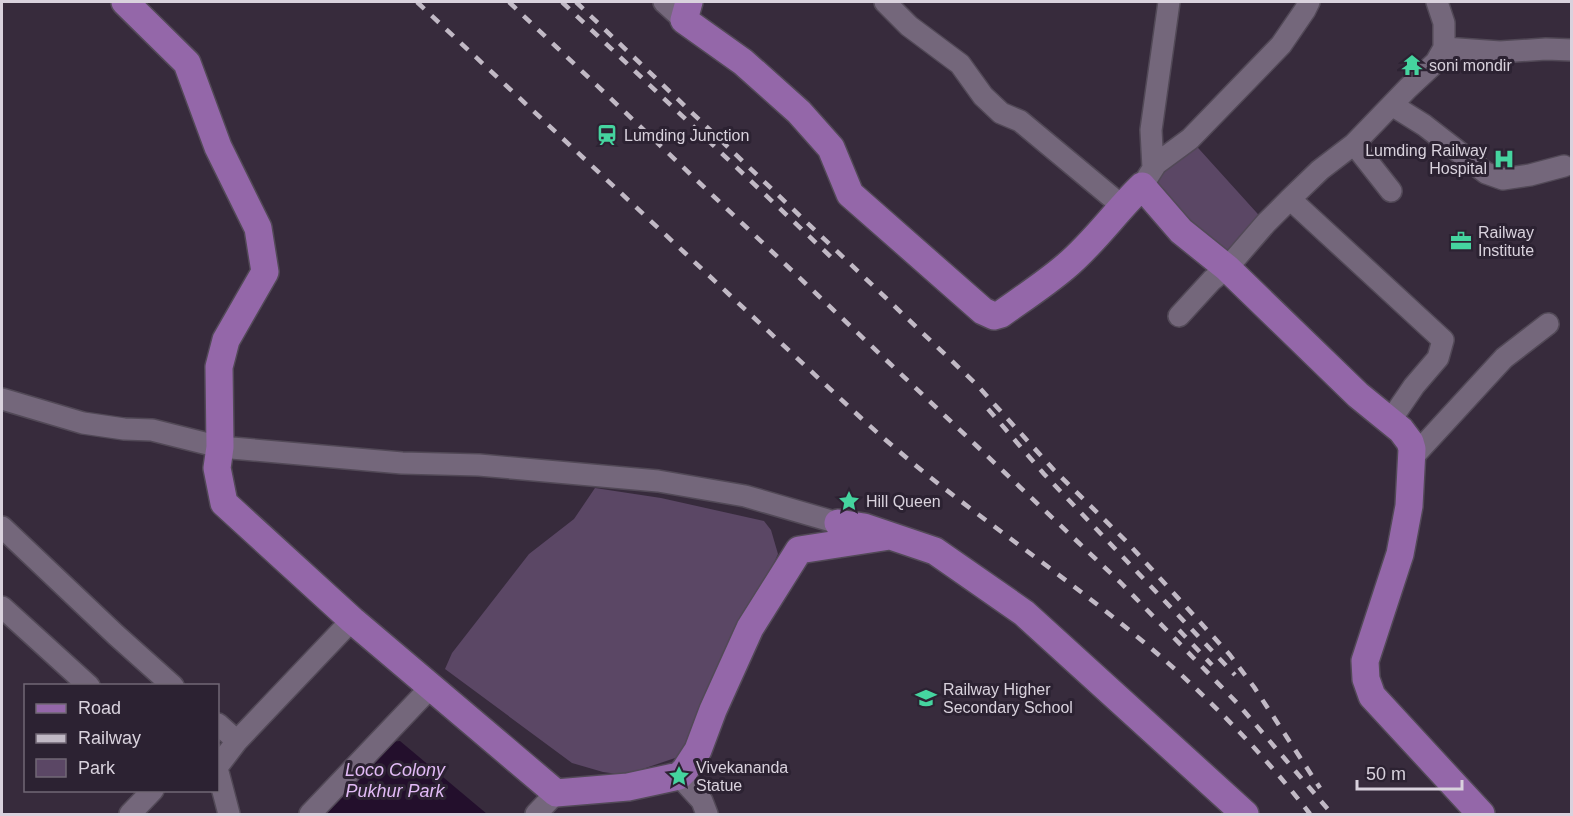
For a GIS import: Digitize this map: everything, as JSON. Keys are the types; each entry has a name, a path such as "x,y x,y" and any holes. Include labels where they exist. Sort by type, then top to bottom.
{"main road":[{"path":"125,2 187,63 218,147 258,228 265,272 226,340 219,367 218,468 224,503 352,620 556,793 628,787 679,776 698,750 713,710 750,628 799,550 890,536"},
{"path":"686,11 799,112 831,148 850,194 982,311 993,316 1000,314 1065,267 1095,238 1148,177 1181,231 1227,268 1358,395 1401,430 1410,442 1412,458 1409,506 1400,554 1365,661 1366,680 1372,696 1481,814"},
{"path":"838,523 864,527 935,551 1024,613 1245,814"}],"street":[{"path":"664,2 686,11"},
{"path":"885,2 909,26 960,64 983,96 1001,113 1020,121 1121,206"},
{"path":"1148,177 1156,164 1200,129 1281,45 1309,2"},
{"path":"1179,316 1290,199 1320,170 1354,144 1436,62 1444,48 1444,23 1437,2"},
{"path":"1444,23 1455,2"},
{"path":"1148,177 1151,130 1171,6"},
{"path":"1444,48 1500,52 1572,50"},
{"path":"1392,105 1424,125 1486,173 1503,179 1564,166"},
{"path":"1354,144 1391,191"},
{"path":"1290,199 1443,340 1438,358 1414,386 1390,421"},
{"path":"1412,458 1504,358 1548,324"},
{"path":"2,399 83,423 124,429 152,430 220,447 402,463 479,465 658,481 745,496 838,523"},
{"path":"2,527 171,684"},
{"path":"2,607 87,684"},
{"path":"219,765 237,741 352,620"},
{"path":"309,814 431,687"},
{"path":"219,725 237,741"},
{"path":"219,776 229,814"},
{"path":"679,776 702,801 707,814"},
{"path":"130,814 151,792"},
{"path":"536,814 556,793"}],"green space":[{"path":"1190,139 1266,223 1227,268 1153,198 1156,164"},
{"path":"595,488 661,498 764,521 771,530 778,554 721,678 682,753 675,758 625,775 603,772 572,763 445,669 452,653 529,554 574,519"}],"water":[{"name":"Loco Colony Pukhur Park","path":"400,741 487,814 325,814 383,743"}],"railway":[{"path":"417,2 861,418 957,499 1085,595 1177,671 1246,739 1310,814"},
{"path":"509,2 1120,582 1238,704 1332,814"},
{"path":"562,2 831,257"},
{"path":"576,2 976,384 1054,470 1126,541 1230,655 1254,687 1320,788"},
{"path":"988,409 1044,474 1235,675"},
{"path":"1179,630 1212,665"}],"place":[{"name":"soni mondir","path":"1412,65"},
{"name":"Lumding Junction","path":"607,135"},
{"name":"Lumding Railway Hospital","path":"1504,159"},
{"name":"Railway Institute","path":"1461,241"},
{"name":"Hill Queen","path":"849,501"},
{"name":"Railway Higher Secondary School","path":"926,698"},
{"name":"Vivekananda Statue","path":"679,776"}]}
